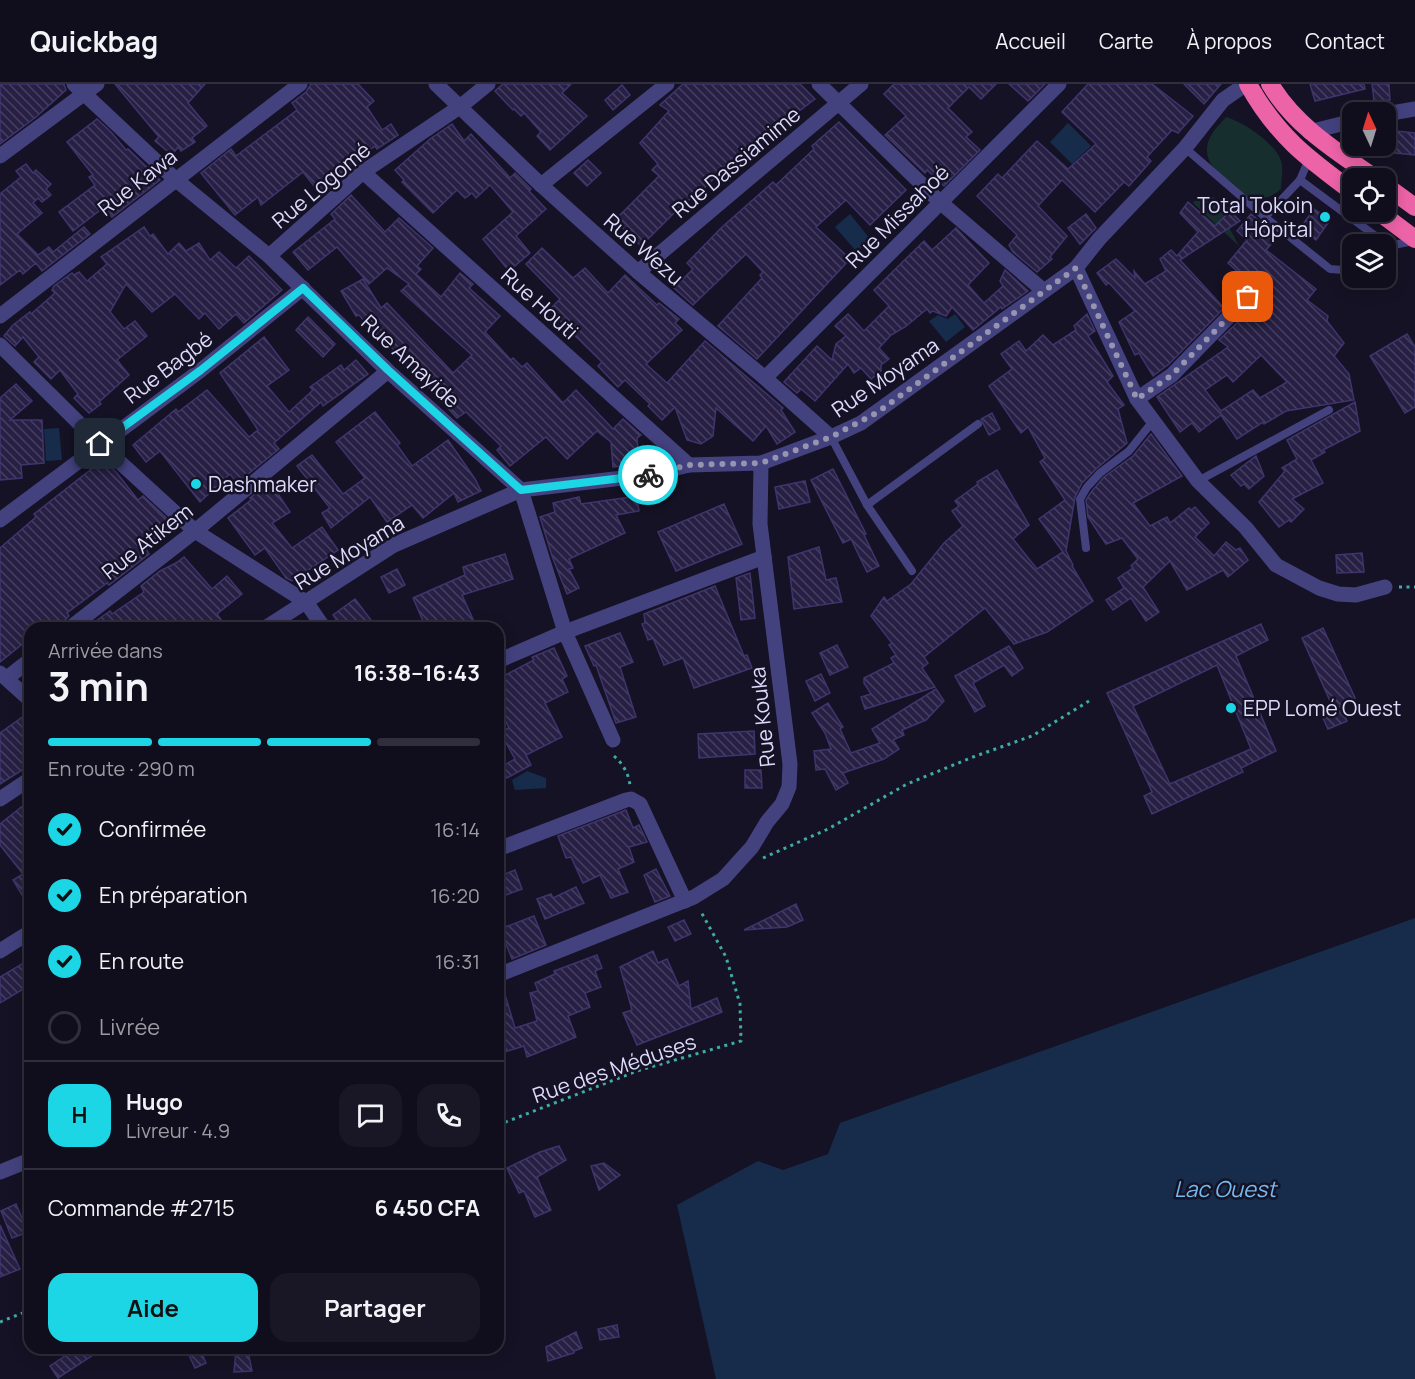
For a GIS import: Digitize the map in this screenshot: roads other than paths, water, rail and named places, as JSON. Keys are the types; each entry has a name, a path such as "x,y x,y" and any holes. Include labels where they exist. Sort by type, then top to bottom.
{"highway":[{"path":"1247,84 1262,110 1277,129 1309,159 1342,184"},
{"path":"1270,84 1309,132 1361,168"},
{"path":"1396,193 1415,207"},
{"path":"1392,222 1415,239"}],"street":[{"name":"Rue Kawa","path":"0,316 300,84"},
{"name":"Rue Wezu","path":"436,84 541,185 638,272 765,378 831,437"},
{"name":"Rue Logomé","path":"269,256 363,172 461,106 488,84"},
{"path":"541,185 667,84"},
{"path":"819,84 940,202 1044,291"},
{"name":"Rue Dassiamime","path":"638,272 861,84"},
{"name":"Rue Missahoé","path":"765,378 1059,84"},
{"name":"Rue Moyama","path":"274,622 394,545 521,490 648,475 689,465 761,463 831,437 878,412 1076,268 1099,239 1185,148 1223,100 1247,84"},
{"name":"Rue Amayide","path":"85,87 175,179 269,256 388,370 521,490"},
{"path":"0,156 85,87"},
{"path":"1396,112 1415,108"},
{"path":"1309,132 1342,124"},
{"name":"Rue Houti","path":"363,172 689,465"},
{"path":"1076,268 1137,399 1198,481 1246,528 1276,565 1319,588 1338,594 1356,596 1385,587"},
{"name":"Rue Bagbé","path":"0,520 201,370 303,288"},
{"path":"1137,399 1172,375 1248,297"},
{"path":"0,345 100,444 195,531 306,602 320,622"},
{"name":"Rue Atikem","path":"78,622 195,531 388,370"},
{"name":"Rue Kouka","path":"504,973 689,899 731,872 782,804 789,787 790,764 760,524 761,463"},
{"path":"521,490 565,632 613,740"},
{"path":"504,658 565,632 764,557"},
{"path":"24,663 3,675 24,694"},
{"path":"0,799 24,783"},
{"path":"504,847 631,800 640,804 689,899"},
{"path":"0,951 24,936"},
{"path":"0,1172 24,1162"}],"lane":[{"path":"1185,148 1330,269 1342,270"},
{"path":"1265,217 1300,180 1309,159"},
{"path":"1300,180 1370,234"},
{"path":"1396,244 1415,239"},
{"path":"1198,481 1329,410"},
{"path":"1086,548 1080,499 1100,473 1129,452 1153,421"},
{"path":"867,505 978,423"},
{"path":"831,437 867,505 912,570"}],"water":[{"path":"1068,123 1091,146 1072,164 1050,142"},
{"path":"850,214 870,239 857,252 835,227"},
{"path":"955,314 965,327 946,342 929,321 938,315 948,319"},
{"path":"59,428 62,460 46,461 44,429"},
{"path":"527,771 546,778 546,788 515,790 512,780"},
{"name":"Lac Ouest","path":"1415,918 1415,1379 716,1379 677,1205 758,1161 783,1170 828,1154 840,1123"}],"place":[{"name":"Total Tokoin Hôpital","path":"1325,217"},
{"name":"Dashmaker","path":"196,484"},
{"name":"EPP Lomé Ouest","path":"1231,708"}]}
